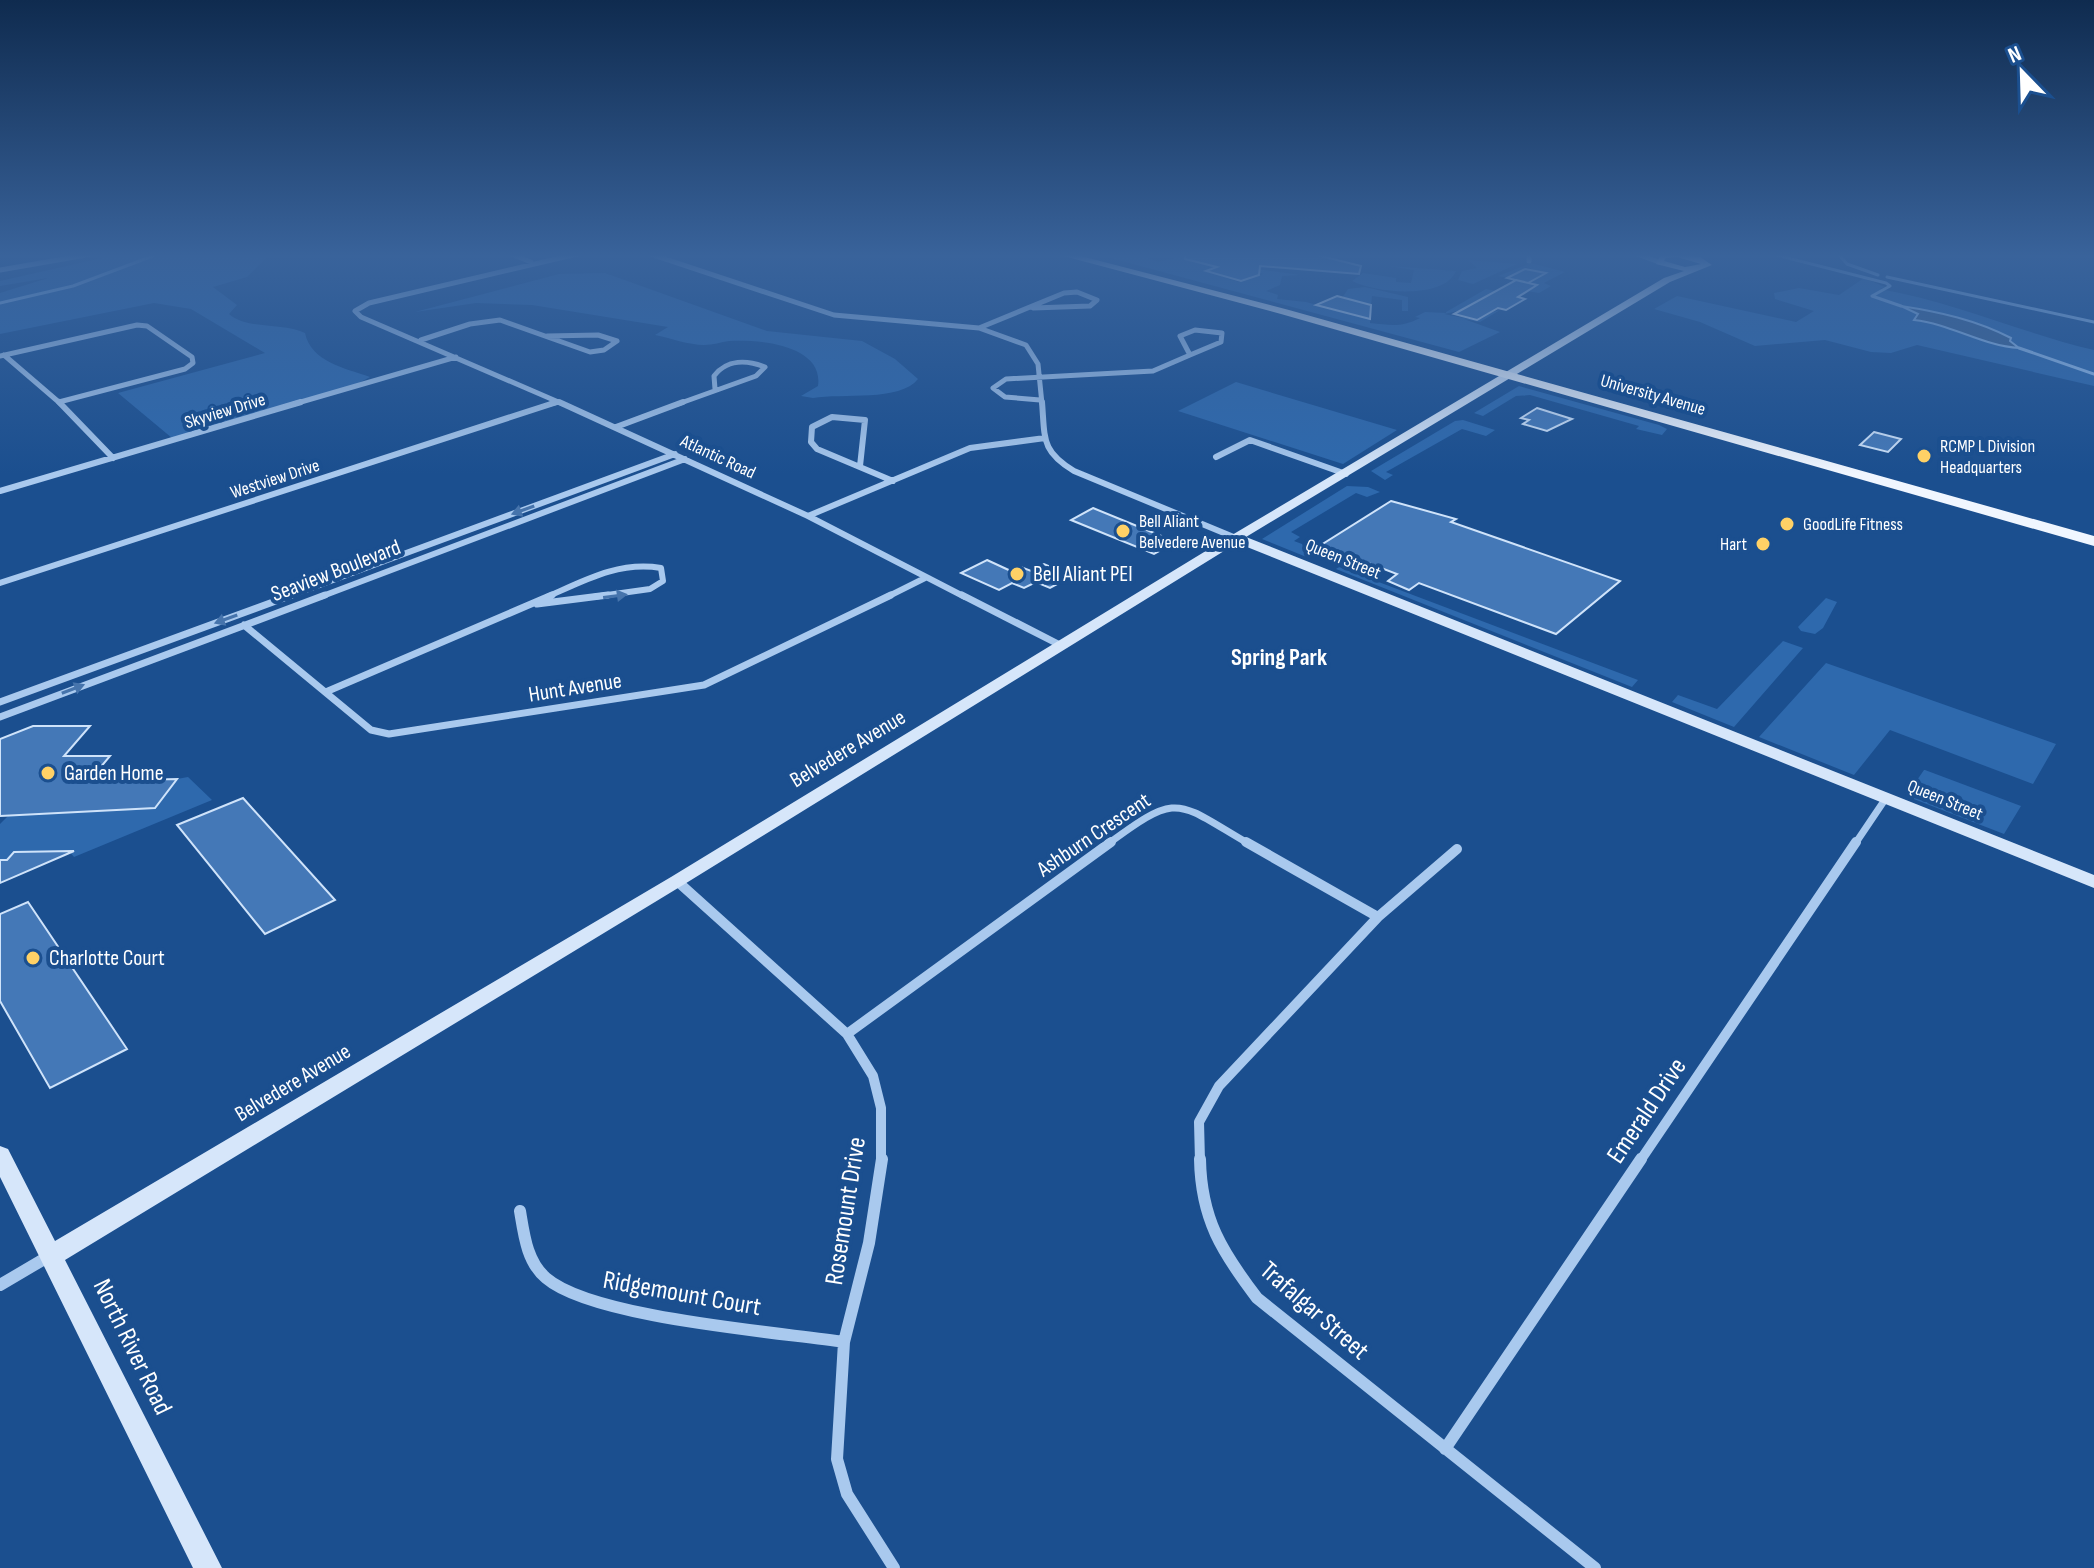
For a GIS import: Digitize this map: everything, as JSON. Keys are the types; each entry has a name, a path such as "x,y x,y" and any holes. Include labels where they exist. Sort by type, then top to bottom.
{"main road":[{"name":"University Avenue","path":"1332,327 2094,541"},
{"name":"Belvedere Avenue","path":"52,1255 677,881 1236,538 1591,327"},
{"name":"Queen Street","path":"1236,538 2094,882"},
{"name":"North River Road","path":"0,1155 205,1567"}],"street":[{"path":"2,356 128,327"},
{"path":"59,402 185,369 193,363 192,357 149,327"},
{"name":"Atlantic Road","path":"386,327 616,427 808,516 1062,646"},
{"path":"420,341 469,327"},
{"path":"526,327 578,350 602,350 617,341 598,335 547,336"},
{"path":"808,516 970,448 1045,438 1036,358 1026,345 970,327"},
{"path":"1040,400 1005,397 993,388 1006,379 1142,374 1191,356 1221,342 1222,333 1203,329 1184,333 1180,336 1182,344 1191,356"},
{"path":"2,356 59,402 113,458"},
{"name":"Skyview Drive","path":"0,491 457,356"},
{"path":"616,427 756,376 765,367 747,362 722,366 714,376 715,389"},
{"name":"Westview Drive","path":"0,583 558,402"},
{"path":"860,466 865,420 832,417 812,427 811,442 817,449 893,481"},
{"name":"Queen Street","path":"1045,438 1049,454 1074,471 1236,538"},
{"path":"1216,457 1250,440 1346,474"},
{"name":"Seaview Boulevard","path":"0,702 675,454"},
{"name":"Seaview Boulevard","path":"0,717 685,459"},
{"path":"328,691 537,604 614,568 644,565 661,568 663,581 650,589 537,604"},
{"name":"Hunt Avenue","path":"244,625 328,691 371,730 389,734 683,690 721,678 925,578"},
{"name":"Emerald Drive","path":"1445,1449 1886,798"},
{"name":"Ashburn Crescent","path":"847,1034 1151,812 1163,807 1187,808 1378,917"},
{"name":"Trafalgar Street","path":"1457,849 1378,917 1219,1086 1199,1122 1200,1182 1220,1249 1257,1298 1595,1568"},
{"name":"Rosemount Drive","path":"677,881 847,1034 873,1076 881,1108 883,1149 869,1243 844,1342 837,1411 837,1459 847,1494 894,1568"},
{"name":"Ridgemount Court","path":"520,1211 524,1248 548,1283 574,1295 608,1307 844,1342"},
{"path":"0,1285 52,1255"}],"shaded area":[{"path":"0,327 34,327 0,334"},
{"path":"222,327 280,327 305,333 308,343 322,357 370,377 342,392 172,438 118,393 265,353"},
{"path":"668,327 756,327 767,331 862,341 895,359 918,379 910,386 885,394 801,396 818,386 817,372 811,361 787,347 756,341 692,344 655,335"},
{"path":"1367,327 1487,327 1500,332 1459,352"},
{"path":"1712,327 2016,327 2094,350 2094,386 1917,345 1891,353 1871,352 1825,340 1755,346"},
{"path":"1945,327 1988,327 2011,338 2010,341 2019,348"},
{"path":"1236,382 1397,430 1343,464 1178,411"},
{"path":"1519,386 1667,429 1662,435 1636,429 1639,426 1530,395 1516,396 1483,416 1474,413"},
{"path":"1463,420 1495,430 1486,436 1462,429 1386,472 1393,475 1385,480 1371,471 1455,421"},
{"path":"1347,486 1368,487 1380,492 1367,497 1356,493 1291,532 1300,537 1294,541 1302,544 1309,558 1262,539"},
{"path":"1339,567 1638,680 1632,687 1336,569"},
{"path":"1826,598 1837,602 1823,628 1815,634 1801,631 1798,627"},
{"path":"1783,641 1803,648 1734,727 1672,702 1678,695 1717,709"},
{"path":"1826,663 2056,744 2033,784 1890,730 1854,775 1759,737"},
{"path":"1924,770 2021,806 2004,834 1906,796"},
{"path":"188,777 212,800 74,857 69,851 14,852 7,860 0,860 0,824 8,816 155,808 177,779"}],"building":[{"path":"1537,408 1572,419 1547,431 1523,424 1529,420 1521,418"},
{"path":"1874,432 1901,439 1888,452 1860,445"},
{"path":"1391,501 1456,519 1451,522 1620,581 1556,634 1419,583 1409,590 1388,581 1397,574 1321,545"},
{"name":"Bell Aliant Belvedere Avenue","path":"1093,508 1176,542 1154,554 1071,520"},
{"name":"Bell Aliant PEI","path":"987,560 1013,572 1021,567 1031,571 1044,564 1072,576 1050,588 1036,582 1024,588 1012,583 999,590 961,573"},
{"name":"Garden Home","path":"33,726 90,726 64,756 110,756 89,781 177,779 155,808 0,816 0,739"},
{"path":"243,798 335,900 265,934 177,825"},
{"name":"Garden Home","path":"74,851 0,883 0,860 7,860 14,852"},
{"name":"Charlotte Court","path":"28,902 127,1049 50,1088 0,1001 0,914"}],"waterway":[{"path":"2019,348 2094,374"}],"place":[{"name":"RCMP L Division Headquarters","path":"1924,456"},
{"name":"GoodLife Fitness","path":"1787,524"},
{"name":"Bell Aliant Belvedere Avenue","path":"1123,531"},
{"name":"Hart","path":"1763,544"},
{"name":"Bell Aliant PEI","path":"1017,574"},
{"name":"Garden Home","path":"48,773"},
{"name":"Charlotte Court","path":"33,958"}],"district":[{"name":"Spring Park","path":"1279,657"}]}
